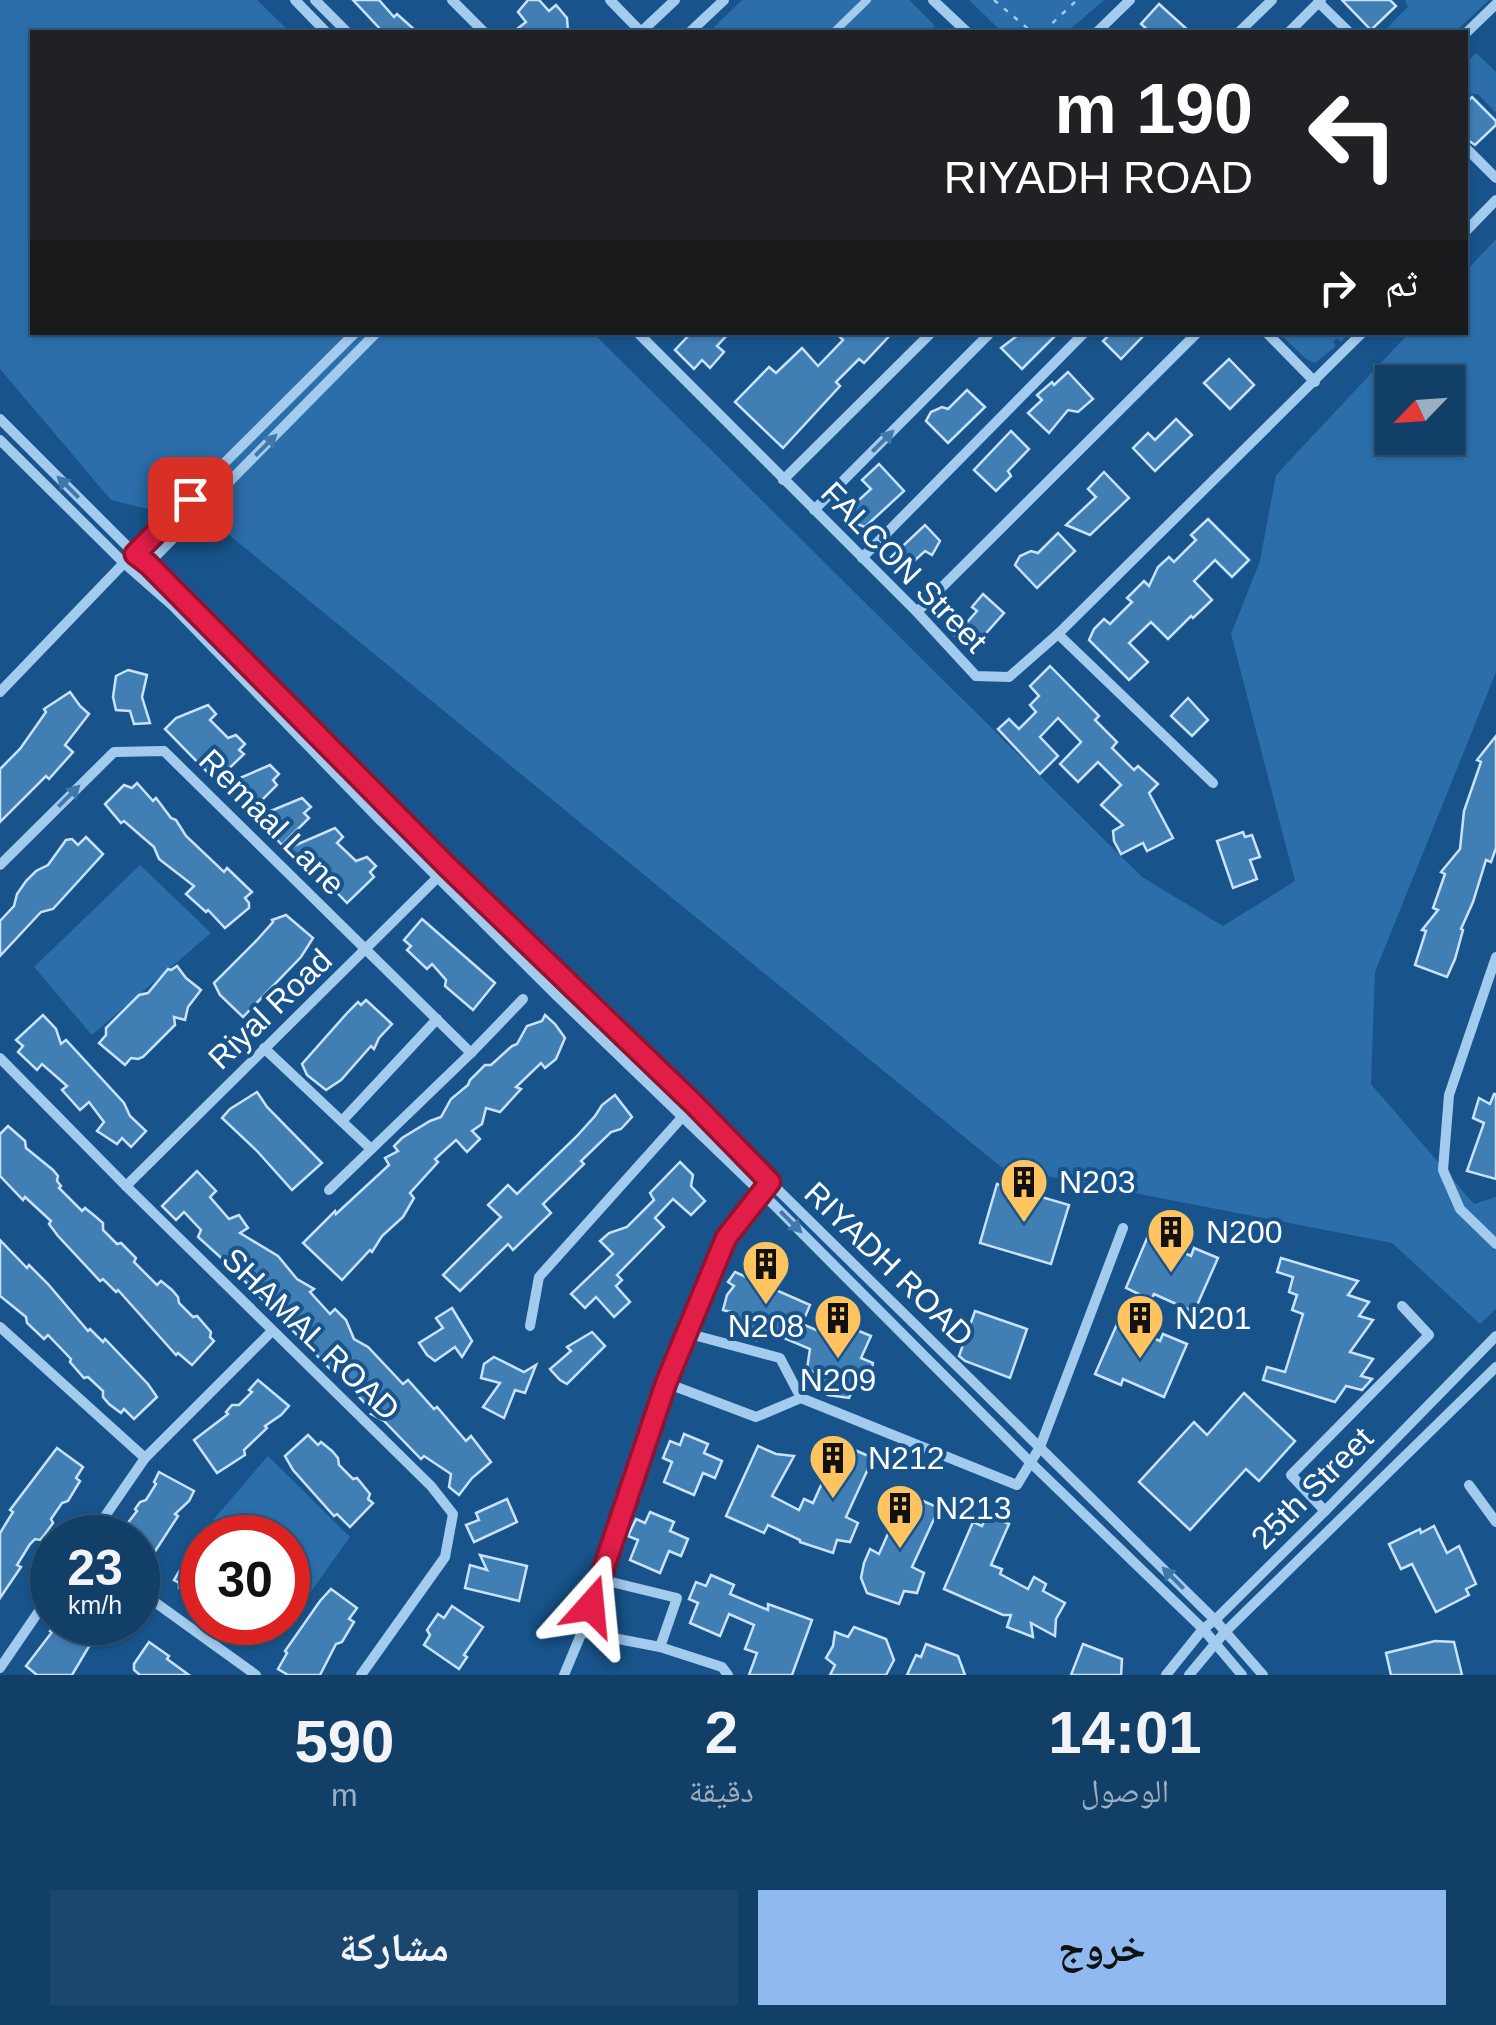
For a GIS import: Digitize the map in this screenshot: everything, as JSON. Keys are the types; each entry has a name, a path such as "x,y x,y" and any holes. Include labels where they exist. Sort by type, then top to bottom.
{"street":[{"path":"295,0 324,30"},
{"path":"314,0 345,30"},
{"path":"452,0 482,30"},
{"path":"610,0 639,30"},
{"path":"643,30 675,0"},
{"path":"692,30 724,0"},
{"path":"933,0 962,30"},
{"path":"1100,30 1130,0"},
{"path":"1241,30 1272,0"},
{"path":"1291,30 1320,1 1347,30"},
{"path":"1468,31 1496,4"},
{"path":"1468,151 1496,178"},
{"path":"1468,229 1496,200"},
{"path":"0,692 353,335"},
{"path":"148,564 374,335"},
{"name":"FALCON Street","path":"640,335 976,676 1009,677 1058,634 1360,335"},
{"path":"648,342 655,335"},
{"path":"783,480 929,335"},
{"path":"814,510 988,335"},
{"path":"862,558 1082,335"},
{"path":"917,612 1195,335"},
{"path":"1269,335 1315,382"},
{"name":"RIYADH ROAD","path":"0,419 448,867 1216,1620 1263,1675"},
{"name":"RIYADH ROAD","path":"0,440 124,563 174,606 377,817 1204,1629 1242,1675"},
{"path":"1058,634 1213,784"},
{"name":"Remaal Lane","path":"0,865 114,752 164,751 471,1053"},
{"name":"Riyal Road","path":"126,1186 448,867"},
{"path":"1496,957 1449,1095 1444,1170 1460,1209 1496,1244"},
{"path":"329,1190 523,999"},
{"path":"342,1122 437,1019"},
{"path":"264,1048 370,1148"},
{"name":"SHAMAL ROAD","path":"0,1058 431,1486 453,1514 445,1557 361,1675"},
{"path":"530,1326 538,1277 694,1104"},
{"path":"564,1675 686,1333 726,1238 770,1182"},
{"path":"686,1333 780,1358 801,1398 1017,1485 1040,1447 1123,1228"},
{"path":"1325,1512 1291,1475 1429,1335 1402,1306"},
{"path":"1,1330 144,1458"},
{"path":"106,1515 144,1458 272,1331"},
{"name":"25th Street","path":"1166,1675 1204,1629 1325,1512 1496,1336"},
{"name":"25th Street","path":"1189,1675 1226,1632 1496,1367"},
{"path":"666,1383 756,1418 801,1398"},
{"path":"1469,1485 1496,1522"},
{"path":"599,1580 678,1598 660,1647"},
{"path":"160,1606 256,1675"},
{"path":"0,1668 30,1624"},
{"path":"582,1632 660,1647 722,1668 728,1675"}],"lane":[{"path":"836,30 867,0"}],"path":[{"path":"994,0 1030,30"},
{"path":"1044,30 1077,0"}],"shaded area":[{"path":"0,0 257,0 288,30 30,30 30,335 595,335 1142,877 1223,926 1295,881 1231,634 1260,561 1276,475 1375,369 1375,455 1465,455 1465,365 1379,365 1407,335 1468,335 1468,269 1496,239 1496,672 1375,972 1371,1084 1474,1204 1496,1197 1496,1309 1480,1324 1392,1243 1001,1167 218,526 111,500 0,369"},
{"path":"742,0 909,0 935,26 931,30 711,30"},
{"path":"969,0 1104,0 1069,30 1000,30"},
{"path":"1405,0 1489,0 1457,30 1385,30 1408,7"},
{"path":"1476,53 1496,72 1496,113 1478,94 1468,94 1468,61"},
{"path":"1281,335 1347,335 1341,342 1337,338 1333,342 1336,346 1315,363"},
{"path":"140,865 211,933 92,1035 34,967"},
{"path":"268,1456 350,1537 310,1593 310,1515 217,1515"}],"building":[{"path":"353,0 379,0 394,17 397,14 415,30 381,30"},
{"path":"528,0 539,0 549,11 556,5 567,18 568,30 516,30 526,22 518,12"},
{"path":"1342,0 1390,0 1396,6 1371,30"},
{"path":"1159,4 1188,30 1148,30 1141,24"},
{"path":"1472,97 1496,121 1475,145 1468,140 1468,101"},
{"path":"689,335 727,335 717,346 724,352 710,368 702,360 694,369 675,350"},
{"path":"838,335 890,335 864,363 859,359 836,382 840,386 783,448 735,402 769,367 776,373 802,348 818,366 843,340"},
{"path":"1018,335 1056,335 1022,369 1001,348"},
{"path":"1109,335 1144,335 1121,359 1103,341"},
{"path":"1229,359 1254,385 1230,409 1204,383"},
{"path":"1068,372 1093,399 1078,412 1068,410 1049,433 1028,413 1042,400 1037,395"},
{"path":"967,390 985,407 948,443 926,421 931,412 942,407 948,409"},
{"path":"1176,419 1192,435 1155,471 1133,448 1148,433 1155,440"},
{"path":"1011,431 1029,449 996,491 974,470"},
{"path":"879,464 904,491 865,527 846,512 871,489 862,480"},
{"path":"1104,472 1129,498 1090,535 1066,525 1096,497 1088,489"},
{"path":"1208,519 1249,560 1232,577 1215,560 1194,581 1212,600 1168,639 1151,622 1129,643 1148,662 1129,680 1089,640 1094,629 1104,619 1110,624 1132,602 1127,598 1144,581 1149,586 1158,567 1169,557 1174,562 1196,540 1191,535"},
{"path":"925,525 940,541 932,555 925,551 903,571 891,557"},
{"path":"1058,533 1075,551 1037,588 1015,565 1020,556 1031,551 1038,553"},
{"path":"983,594 1004,613 971,650 955,636 977,611 972,607"},
{"path":"1050,666 1099,716 1095,720 1117,742 1112,748 1134,770 1138,766 1158,784 1149,793 1173,838 1147,851 1143,843 1121,854 1113,831 1123,825 1101,805 1121,785 1098,762 1078,782 1060,764 1081,742 1058,718 1040,737 1058,756 1040,774 998,729 1009,719 1019,729 1036,712 1030,705 1039,696 1030,686"},
{"path":"128,670 147,675 142,697 150,723 134,724 130,711 116,710 116,676"},
{"path":"70,692 89,714 65,745 73,752 0,822 0,769 20,749 46,712 44,709"},
{"path":"1188,698 1208,720 1192,736 1171,716"},
{"path":"208,705 216,714 210,720 228,738 236,735 245,744 239,750 244,754 216,781 165,729 176,718"},
{"path":"1496,736 1496,848 1491,862 1486,860 1447,977 1415,965 1426,931 1422,930 1438,910 1433,908 1445,874 1441,872 1460,849 1464,811 1481,762 1477,760"},
{"path":"270,765 279,774 273,780 277,785 250,812 224,785"},
{"path":"137,783 153,801 156,798 186,836 252,892 245,898 249,908 225,928 186,894 194,886 159,859 154,847 124,821 121,823 105,804 124,785 132,788"},
{"path":"302,798 311,807 304,813 309,818 282,845 256,817"},
{"path":"335,828 343,837 337,843 356,861 367,857 376,866 370,872 374,877 347,903 289,848"},
{"path":"1243,832 1245,837 1252,835 1260,857 1250,860 1257,879 1233,888 1217,841"},
{"path":"86,837 103,854 53,909 41,912 0,956 0,921 14,906 26,881 48,865 66,840 72,839 78,845"},
{"path":"286,915 313,938 301,957 243,1017 220,995 214,983 272,920"},
{"path":"422,919 495,983 473,1010 445,986 446,980 432,964 427,969 407,950 411,946 404,940"},
{"path":"177,966 201,990 188,1007 185,1020 174,1017 175,1025 143,1057 131,1058 125,1065 99,1043 106,1028 139,995 148,993 168,969"},
{"path":"366,1000 392,1024 374,1049 371,1046 341,1080 326,1090 307,1075 302,1064 358,1002 361,1005"},
{"path":"43,1015 56,1029 61,1044 66,1040 146,1131 131,1147 122,1138 117,1144 97,1131 104,1122 89,1102 80,1110 62,1090 67,1086 42,1064 37,1070 18,1052 23,1046 16,1040"},
{"path":"545,1015 565,1038 556,1059 545,1068 541,1063 516,1087 521,1089 500,1112 486,1108 482,1124 472,1131 480,1139 467,1152 456,1140 435,1159 438,1162 410,1193 414,1198 403,1217 342,1280 303,1243 389,1165 385,1158 398,1151 394,1146 402,1138 441,1117 451,1099 485,1065 491,1065 517,1044 527,1026 542,1021"},
{"path":"257,1092 322,1163 292,1190 222,1118"},
{"path":"1494,1094 1496,1179 1467,1171 1484,1123 1473,1118 1479,1098 1490,1104"},
{"path":"615,1095 632,1117 581,1161 584,1164 543,1204 551,1213 513,1250 508,1244 460,1291 443,1275 501,1217 488,1205 508,1185 517,1194"},
{"path":"8,1126 58,1176 59,1188 82,1211 85,1208 103,1223 103,1230 136,1258 134,1262 157,1285 161,1281 172,1290 179,1303 211,1332 214,1341 192,1365 176,1355 118,1290 103,1279 100,1281 58,1236 49,1224 51,1221 0,1176 0,1134"},
{"path":"680,1162 693,1175 691,1186 705,1201 691,1215 673,1199 655,1218 664,1227 617,1275 622,1280 616,1286 630,1302 614,1317 596,1297 585,1308 571,1294 613,1254 600,1241 627,1227 654,1200 650,1193"},
{"path":"197,1171 216,1191 210,1197 229,1219 239,1215 248,1228 240,1233 278,1256 297,1279 314,1289 310,1292 330,1314 335,1309 346,1320 354,1339 368,1347 403,1384 408,1380 466,1441 471,1436 491,1462 459,1495 449,1487 451,1474 424,1456 421,1459 384,1421 371,1414 334,1370 198,1237 201,1230 184,1212 176,1220 162,1206"},
{"name":"N203","path":"997,1184 1069,1205 1051,1264 980,1243"},
{"name":"N200","path":"1148,1236 1191,1256 1194,1248 1218,1258 1194,1312 1154,1294 1151,1300 1126,1288"},
{"path":"0,1240 48,1284 88,1331 103,1342 105,1339 148,1384 157,1397 134,1419 124,1409 121,1413 109,1404 103,1391 88,1377 84,1378 48,1335 44,1339 27,1323 26,1317 0,1296"},
{"path":"1281,1258 1358,1281 1348,1295 1369,1302 1359,1316 1373,1320 1350,1352 1373,1359 1361,1376 1372,1379 1362,1390 1346,1386 1335,1402 1263,1380 1267,1367 1285,1372 1303,1314 1292,1310 1297,1295 1289,1292 1293,1277 1277,1272"},
{"path":"735,1272 810,1305 802,1324 828,1335 830,1319 871,1336 861,1358 873,1363 867,1391 855,1385 849,1398 828,1395 809,1384 815,1373 807,1369 810,1349 763,1329 756,1340 731,1330 735,1313 723,1310 734,1286 728,1282"},
{"path":"452,1308 472,1341 462,1357 455,1347 435,1361 419,1343 443,1328 436,1318"},
{"path":"975,1311 1027,1329 1010,1378 959,1356"},
{"name":"N201","path":"1118,1322 1160,1341 1163,1334 1187,1344 1164,1397 1123,1379 1121,1385 1095,1374"},
{"path":"592,1332 605,1346 567,1384 550,1369 571,1351 567,1347"},
{"path":"494,1357 524,1372 536,1365 525,1393 515,1390 504,1418 483,1407 500,1383 481,1378 484,1364"},
{"path":"258,1380 289,1406 265,1426 244,1450 245,1455 217,1473 194,1440 228,1414 232,1405 239,1405"},
{"path":"1244,1393 1295,1441 1259,1481 1246,1469 1190,1530 1139,1482 1194,1422 1207,1435"},
{"path":"684,1434 708,1444 704,1453 722,1461 715,1478 703,1473 694,1495 664,1482 672,1462 663,1458 670,1441 680,1445"},
{"path":"308,1435 332,1451 339,1465 370,1494 368,1499 373,1503 350,1527 337,1514 334,1516 285,1456"},
{"path":"758,1446 794,1456 772,1496 799,1510 804,1499 813,1503 836,1452 853,1460 857,1451 873,1458 846,1517 858,1523 850,1542 837,1540 833,1553 768,1525 764,1533 726,1516"},
{"path":"57,1448 83,1467 68,1501 54,1515 30,1515 30,1544 17,1565 21,1567 0,1598 0,1533 13,1512 10,1510"},
{"path":"159,1472 194,1491 175,1514 178,1516 160,1544 160,1515 134,1515"},
{"path":"507,1499 517,1522 474,1542 466,1525 479,1520 476,1513"},
{"name":"N213","path":"923,1501 939,1508 912,1567 924,1573 917,1593 904,1591 899,1604 867,1593 861,1578 870,1549 879,1554 902,1502 919,1510"},
{"path":"650,1512 674,1522 670,1531 688,1539 681,1556 669,1551 660,1573 630,1560 638,1540 628,1536 636,1519 645,1523"},
{"path":"987,1515 1009,1524 991,1565 1028,1589 1034,1577 1046,1584 1043,1591 1065,1603 1056,1619 1055,1636 1031,1623 1033,1637 1007,1627 1011,1615 944,1589 973,1522 982,1526"},
{"path":"1434,1526 1447,1553 1459,1546 1476,1584 1466,1589 1469,1595 1436,1612 1412,1564 1401,1569 1389,1544"},
{"path":"480,1555 527,1566 519,1601 465,1588 470,1565 487,1570"},
{"path":"711,1575 734,1585 730,1594 768,1610 768,1604 812,1620 792,1675 749,1675 757,1653 745,1649 754,1625 729,1614 720,1636 690,1623 698,1603 689,1599 696,1582 706,1586"},
{"path":"331,1589 357,1608 349,1619 354,1622 342,1642 336,1644 320,1675 288,1675 278,1669 285,1651 289,1645 310,1645 310,1615"},
{"path":"452,1606 483,1627 459,1669 424,1645 430,1635 427,1630 438,1614 444,1618"},
{"path":"854,1627 886,1639 894,1660 886,1675 830,1675 835,1665 826,1658 835,1632 848,1637"},
{"path":"1435,1641 1454,1642 1462,1675 1391,1675 1386,1653"},
{"path":"926,1644 958,1656 965,1675 907,1675"},
{"path":"1083,1644 1122,1659 1121,1675 1071,1675"},
{"path":"42,1645 90,1645 72,1675 37,1675 26,1666"},
{"path":"147,1645 153,1645 189,1675 140,1675 134,1664"}],"place":[{"name":"N203","path":"1024,1224"},
{"name":"N200","path":"1171,1274"},
{"name":"N208","path":"766,1306"},
{"name":"N209","path":"838,1360"},
{"name":"N201","path":"1140,1360"},
{"name":"N212","path":"833,1500"},
{"name":"N213","path":"900,1550"}],"route":[{"path":"190,499 135,554 770,1182 726,1238 666,1383 591,1606"}]}
